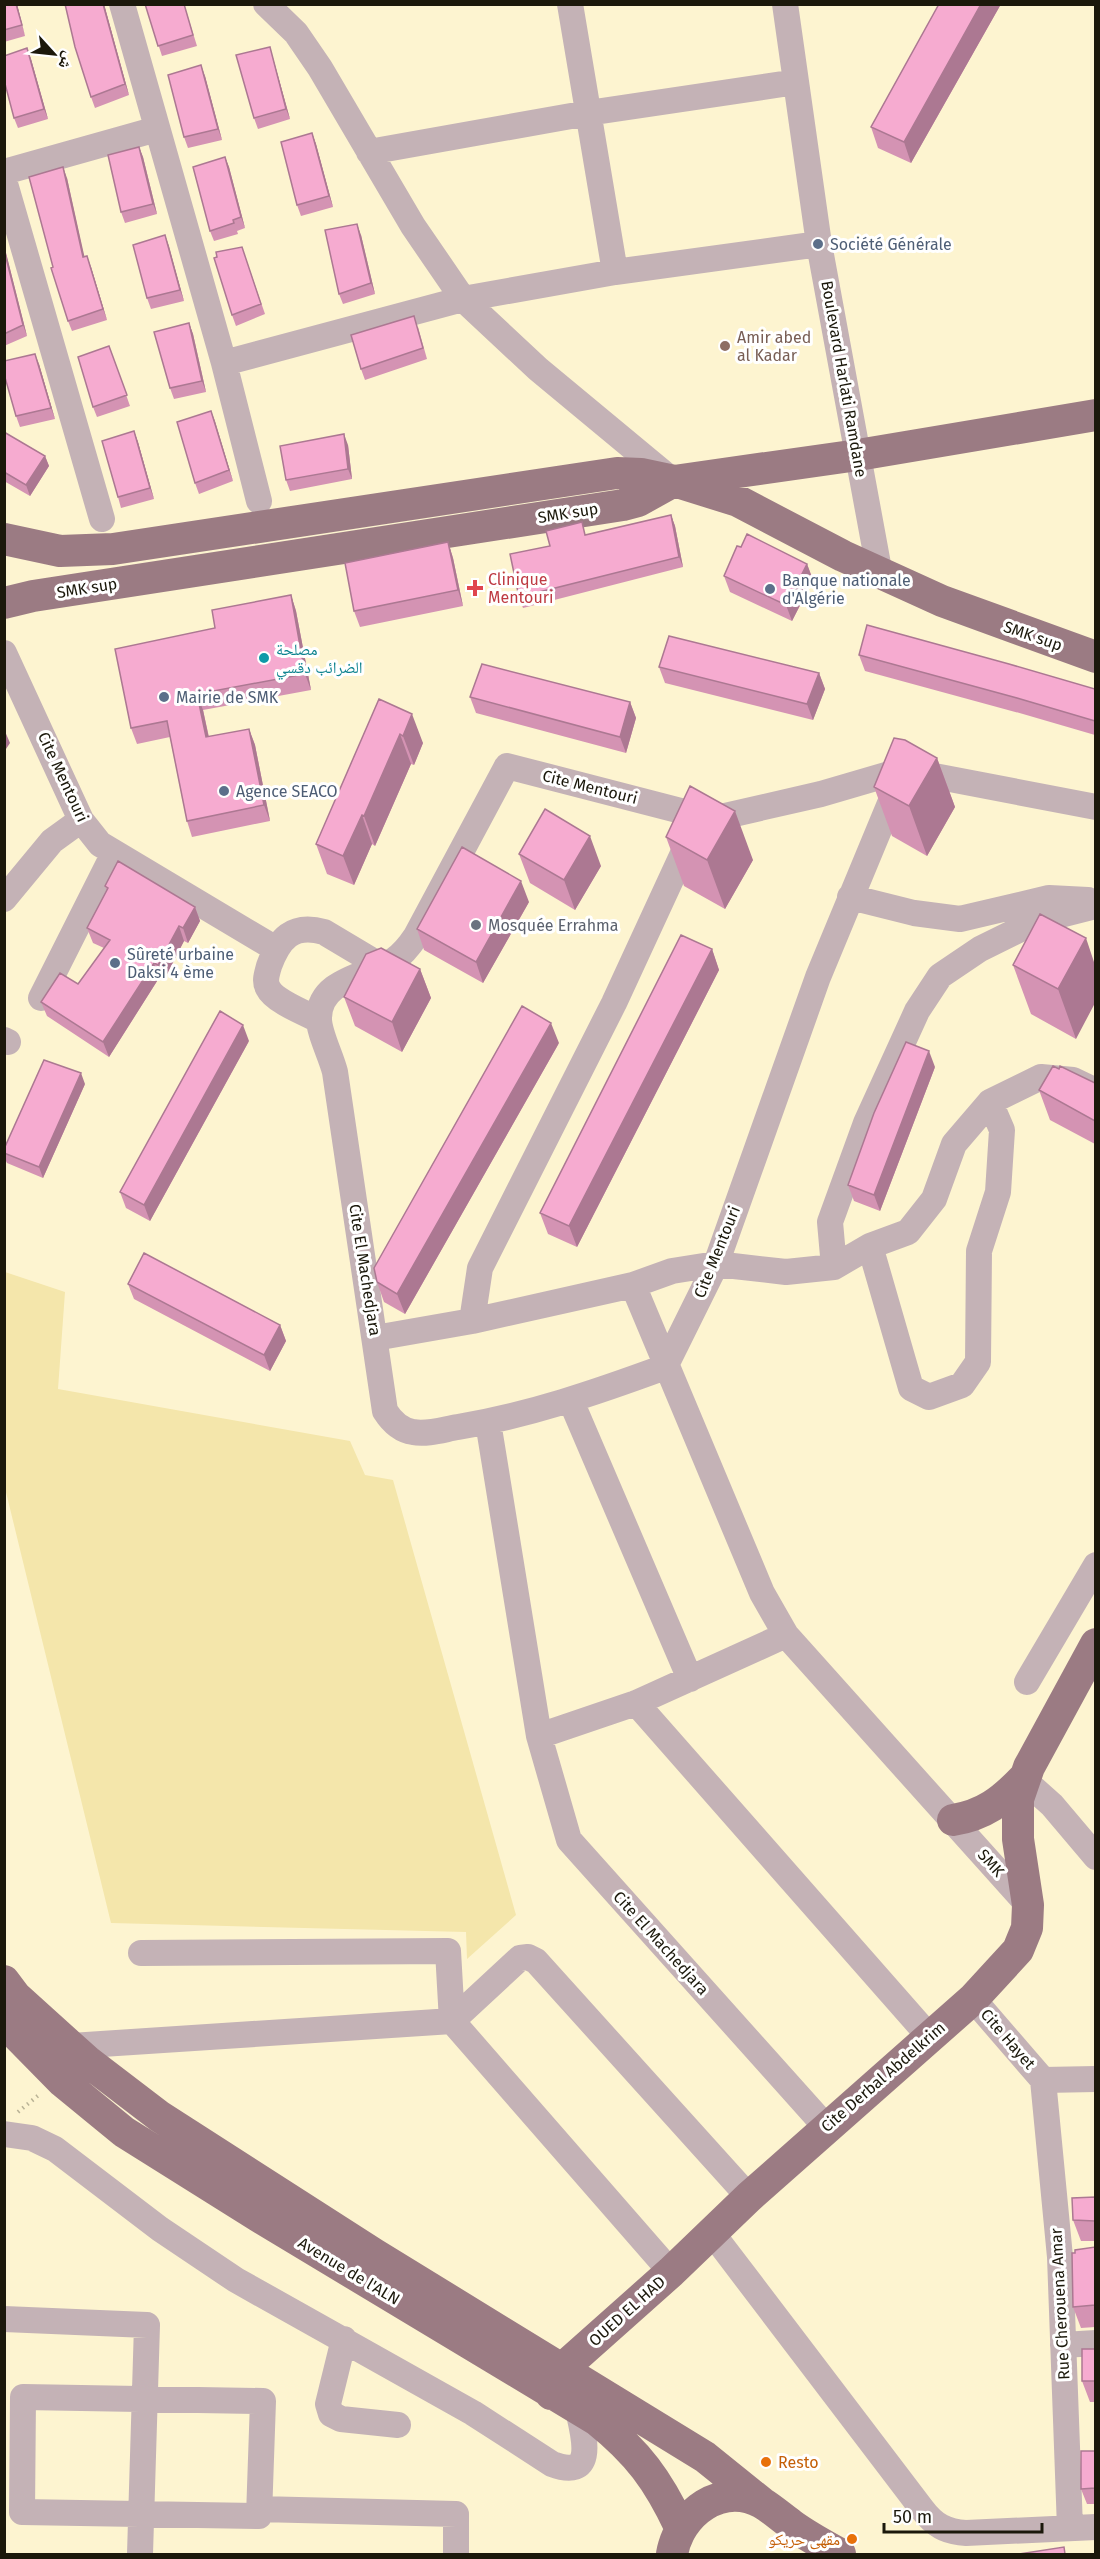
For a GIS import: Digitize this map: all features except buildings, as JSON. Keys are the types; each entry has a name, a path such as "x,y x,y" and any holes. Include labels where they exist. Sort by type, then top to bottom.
{"main road":[{"path":"4,539 60,551 87,552 617,473 641,474 674,482 858,455 1095,415"},
{"name":"SMK sup","path":"4,603 45,594 622,505 638,501 674,482 738,501 880,574 978,616 1095,657"},
{"path":"953,1820 973,1816 992,1808 1004,1800 1023,1779 1095,1644"},
{"name":"Cite Derbal Abdelkrim","path":"712,2233 826,2127 973,1999 1018,1950 1027,1928 1028,1905 1016,1819 1023,1779"},
{"path":"4,1982 16,1997 71,2046 159,2116 374,2253 557,2381 705,2457 771,2510 808,2536 840,2554"},
{"name":"Avenue de l'ALN","path":"4,2022 58,2077 124,2132 557,2381 578,2410 597,2421 626,2444 650,2472 667,2498 676,2541"},
{"name":"OUED EL HAD","path":"557,2381 712,2233"},
{"path":"676,2541 696,2510 716,2499 739,2496 771,2510 793,2538 796,2554"}],"street":[{"path":"122,4 224,363 260,501"},
{"path":"266,4 296,33 320,68 413,226 463,299 538,369 674,482"},
{"path":"570,4 615,272"},
{"name":"Boulevard Harlati Ramdane","path":"785,4 819,244 880,574"},
{"path":"369,152 588,113 796,82"},
{"path":"4,172 157,129"},
{"path":"4,180 102,519"},
{"path":"224,363 463,299 615,272 819,244"},
{"name":"Cite Mentouri","path":"4,653 81,820 100,844 276,949"},
{"name":"Cite Mentouri","path":"319,1020 325,998 334,986 394,960 406,950 416,936 507,766 712,819 821,794 903,770 1095,807"},
{"name":"Cite Mentouri","path":"665,1367 716,1263 814,988 903,770"},
{"path":"472,1321 480,1268 614,1003 700,816"},
{"path":"4,899 52,841 81,820"},
{"path":"41,998 114,853"},
{"path":"850,897 914,912 960,919 1049,898 1095,900"},
{"path":"834,1267 830,1222 866,1123 916,1011 939,976 980,949 1036,921 1095,906"},
{"path":"319,1020 278,998 268,989 266,977 276,949 290,934 298,930 324,932 381,966"},
{"name":"Cite El Machedjara","path":"319,1020 335,1072 385,1411 395,1424 402,1429 420,1433 488,1422 570,1401 665,1367"},
{"path":"375,1338 472,1321 633,1286 672,1271 716,1263 786,1272 834,1267 870,1246 908,1232 934,1199 954,1144 990,1102 1041,1077 1073,1080 1095,1091"},
{"path":"870,1246 911,1388 928,1397 962,1384 978,1362 979,1251 998,1192 1002,1130 990,1102"},
{"path":"633,1286 665,1367 762,1593 786,1635 953,1820"},
{"path":"570,1401 690,1679"},
{"name":"Cite El Machedjara","path":"488,1422 539,1736 569,1839 826,2127"},
{"path":"1027,1682 1095,1565"},
{"path":"539,1736 636,1702 786,1635"},
{"path":"636,1702 929,2036"},
{"path":"1023,1779 1052,1805 1095,1857"},
{"name":"SMK","path":"953,1820 1028,1905"},
{"path":"141,1953 448,1951 452,2021 670,2272"},
{"path":"71,2046 452,2021 520,1958 528,1957 536,1961 749,2197"},
{"name":"Cite Hayet","path":"973,1999 1043,2080"},
{"path":"1043,2080 1095,2079"},
{"name":"Rue Cherouena Amar","path":"1043,2080 1072,2256 1063,2345 1070,2528"},
{"path":"8,2125 55,2149 160,2229 226,2274 473,2413 552,2464 566,2470 578,2466 584,2456 585,2444 578,2410"},
{"path":"712,2233 922,2510 937,2525 956,2533 1095,2527"},
{"path":"4,2319 147,2325 140,2554"},
{"path":"344,2339 328,2404 331,2414 341,2419 398,2425"},
{"path":"1063,2345 1095,2343"},
{"path":"23,2397 145,2399 263,2401 259,2516 22,2512 14,2450 23,2397"},
{"path":"260,2509 456,2514 456,2554"}],"path":[{"path":"8,2125 58,2077"}],"shaded area":[{"path":"5,1272 65,1292 58,1389 350,1441 365,1475 393,1480 516,1915 467,1959 466,1932 111,1923 5,1488"}],"place":[{"name":"Société Générale","path":"818,244"},
{"name":"Amir abed al Kadar","path":"725,346"},
{"name":"Clinique Mentouri","path":"475,588"},
{"name":"Banque nationale d'Algérie","path":"770,589"},
{"name":"مصلحة الضرائب دقسي","path":"264,658"},
{"name":"Mairie de SMK","path":"164,697"},
{"name":"Agence SEACO","path":"224,791"},
{"name":"Mosquée Errahma","path":"476,925"},
{"name":"Sûreté urbaine Daksi 4 ème","path":"115,963"},
{"name":"Resto","path":"766,2462"},
{"name":"مقهى حريكو","path":"852,2539"}]}
